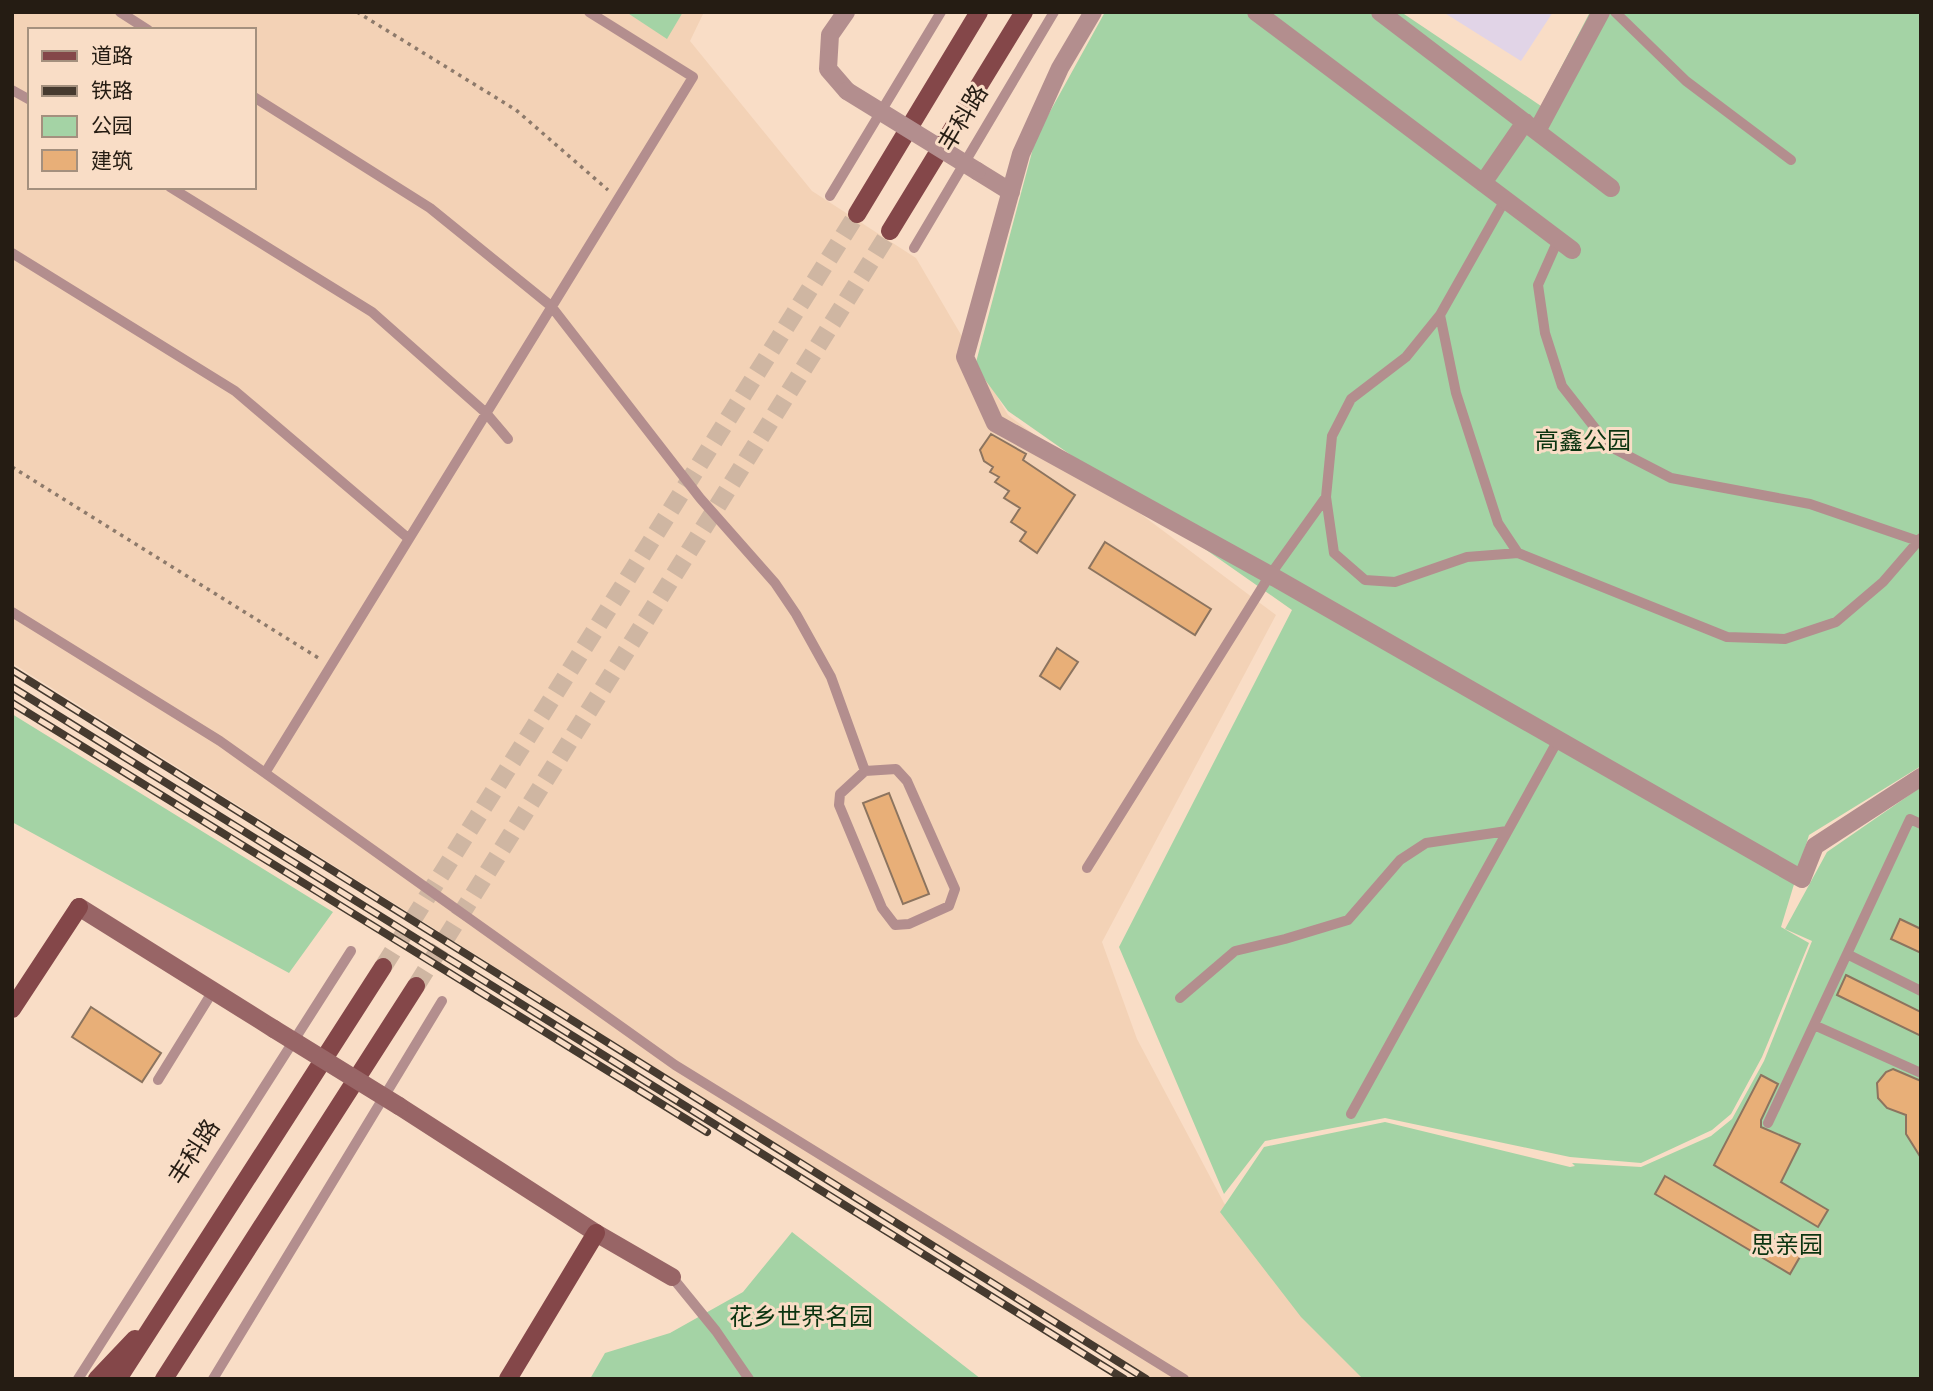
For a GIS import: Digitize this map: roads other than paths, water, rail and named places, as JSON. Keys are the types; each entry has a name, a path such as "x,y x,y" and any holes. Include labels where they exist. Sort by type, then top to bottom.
{"main road":[{"name":"丰科路","path":"857,214 979,12"},
{"name":"丰科路","path":"890,231 1024,12"},
{"path":"12,1009 79,907"},
{"path":"118,1379 383,967"},
{"path":"164,1379 416,986"},
{"path":"508,1379 596,1233"},
{"path":"97,1379 166,1306"},
{"path":"174,1379 194,1332"}],"street":[{"path":"845,12 830,35 828,69 847,91 1011,192"},
{"path":"1093,12 1060,68 1021,154 965,357 995,423 1270,575 1802,879 1815,845 1921,778"},
{"path":"1256,12 1565,245"},
{"path":"1380,12 1611,188"},
{"path":"1483,183 1531,126 1601,12"},
{"path":"79,907 399,1106 596,1233 672,1277"}],"lane":[{"path":"120,12 145,28"},
{"path":"265,773 693,77 589,12"},
{"path":"830,196 941,12"},
{"name":"丰科路","path":"914,248 1054,12"},
{"path":"1615,12 1686,81 1791,160"},
{"path":"12,89 28,99"},
{"path":"256,98 430,208 551,306 700,498 775,583 796,614 831,677 865,771"},
{"path":"173,189 372,313 486,414 508,439"},
{"path":"1505,200 1440,315 1406,357 1351,399 1332,436 1326,497 1334,552 1365,580 1395,582 1467,557 1518,553 1727,637 1784,639 1836,622 1883,582 1919,540 1810,504 1671,478 1609,446 1562,386 1545,333 1538,285 1565,245"},
{"path":"12,253 235,391 409,539"},
{"path":"1440,315 1456,393 1498,523 1518,553"},
{"path":"1087,869 1270,575 1326,497"},
{"path":"12,612 220,741 675,1065 1184,1379"},
{"path":"1351,1114 1558,740"},
{"path":"896,769 907,781 954,889 949,906 909,924 895,925 882,908 839,805 840,794 865,771 896,769"},
{"path":"1768,1123 1910,819 1921,824"},
{"path":"1180,998 1235,951 1348,920 1400,860 1426,843 1507,831"},
{"name":"丰科路","path":"78,1379 351,951"},
{"path":"1847,954 1921,991"},
{"path":"158,1080 213,991"},
{"path":"213,1379 442,1001"},
{"path":"1814,1025 1921,1073"},
{"path":"672,1277 716,1331 744,1377"}],"tunnel":[{"path":"383,967 857,214"},
{"path":"416,986 890,231"}],"railway":[{"path":"12,670 1146,1379"},
{"path":"12,687 1124,1379"},
{"path":"12,703 707,1132"}],"park label":[{"name":"高鑫公园","path":"1583,441"},
{"name":"思亲园","path":"1787,1245"},
{"name":"花乡世界名园","path":"801,1317"}]}
